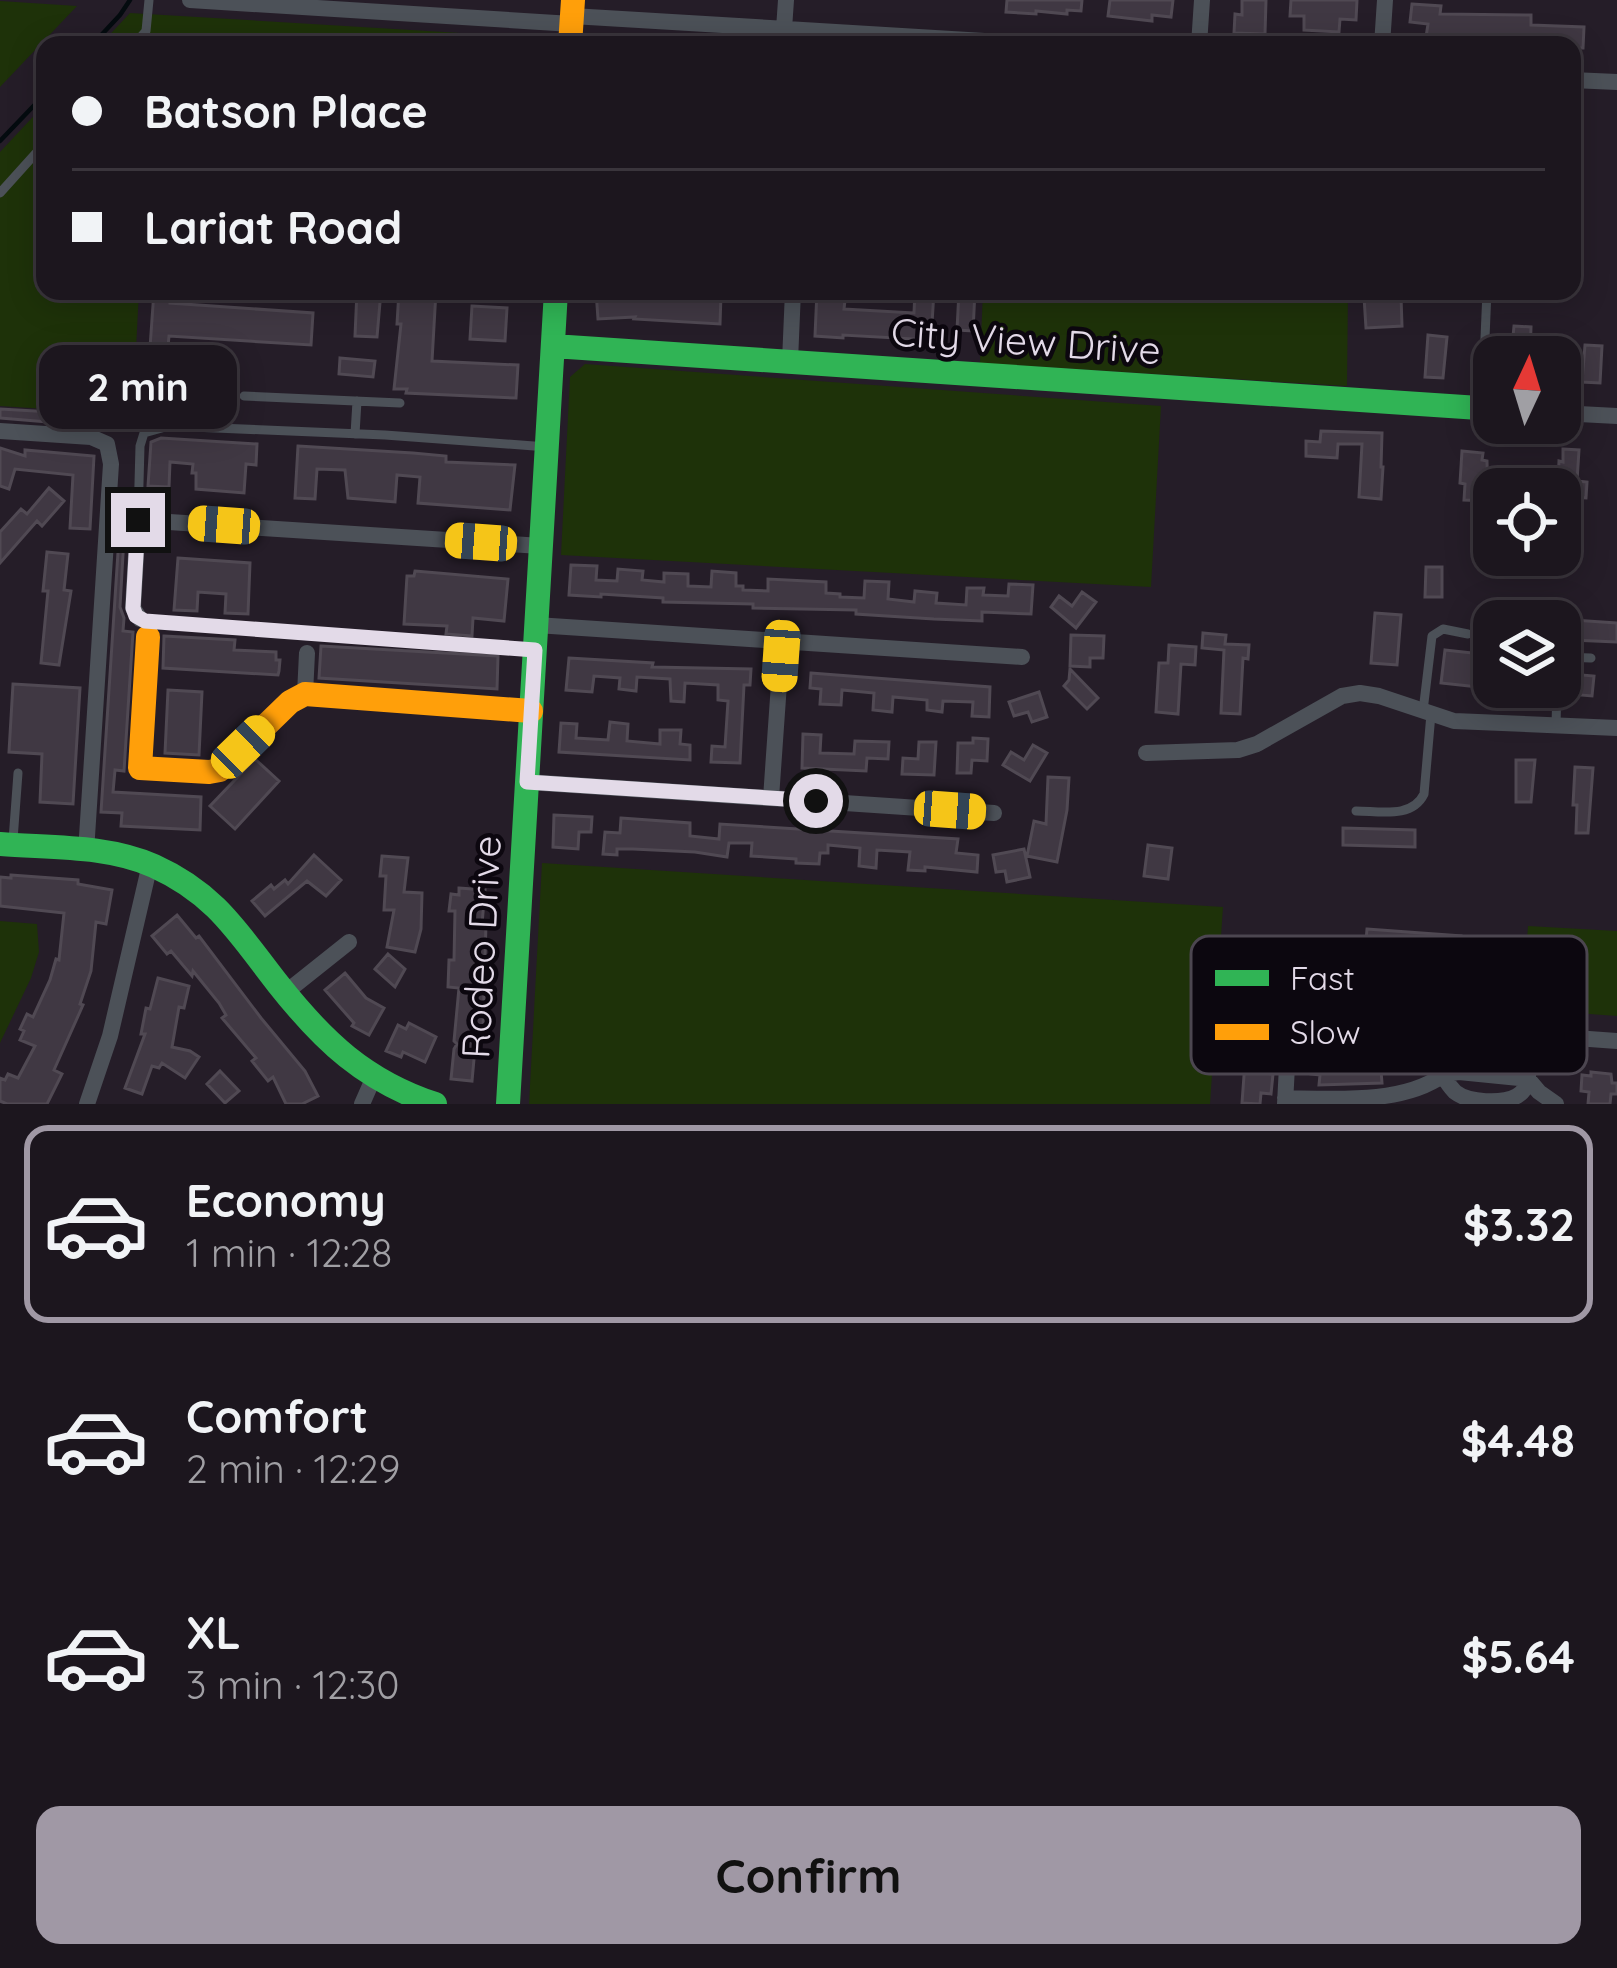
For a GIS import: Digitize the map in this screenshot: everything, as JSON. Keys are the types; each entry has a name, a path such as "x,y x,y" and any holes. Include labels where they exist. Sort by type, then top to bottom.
{"street":[{"path":"190,0 911,36"},
{"path":"784,28 786,0"},
{"path":"1200,36 1202,0"},
{"path":"1383,36 1385,0"},
{"path":"1581,80 1617,82"},
{"name":"Rodeo Drive","path":"508,1104 556,300"},
{"path":"790,362 793,300"},
{"name":"City View Drive","path":"553,346 1473,407"},
{"path":"1581,414 1617,416"},
{"path":"0,431 91,437 107,444 111,464 86,852"},
{"path":"531,711 305,694 290,702 220,770 140,768 145,626 133,608 138,520 541,546"},
{"path":"536,637 782,641 1022,657"},
{"path":"771,798 782,641"},
{"path":"305,694 307,653"},
{"path":"1146,753 1238,750 1342,696 1360,694 1454,721 1617,728"},
{"path":"527,782 994,813"},
{"path":"6,845 109,854 150,864 190,887 223,912 328,1044 373,1079 435,1104"},
{"path":"95,1102 150,864"},
{"path":"285,993 349,942"},
{"path":"1587,1038 1617,1040"},
{"path":"1285,1101 1395,1101 1443,1075 1460,1074"},
{"path":"1486,1074 1528,1079 1556,1104"},
{"path":"1443,1075 1460,1096 1506,1101 1523,1091 1528,1074"},
{"path":"362,1104 373,1079"}],"lane":[{"path":"142,36 149,0"},
{"path":"0,194 36,153"},
{"path":"1487,300 1487,336"},
{"path":"244,396 400,404"},
{"path":"355,434 357,401"},
{"path":"138,520 140,446 144,433 152,429 355,434 547,447"},
{"path":"145,626 536,637"},
{"path":"1356,811 1406,811 1419,805 1424,794 1432,637 1443,629 1468,634"},
{"path":"1581,658 1591,658"},
{"path":"1556,708 1556,725"},
{"path":"6,845 18,773"}],"green space":[{"path":"0,1 77,6 48,36 36,36 36,49 0,87"},
{"path":"130,13 511,36 108,36"},
{"path":"36,114 36,300 139,300 133,407 139,415 0,406 0,152"},
{"path":"983,300 1348,300 1347,386 980,363"},
{"path":"585,364 1161,406 1151,587 561,555 570,377"},
{"path":"542,863 1223,907 1221,936 1191,936 1191,1074 1212,1074 1210,1104 529,1104"},
{"path":"0,921 37,924 39,952 0,1043"},
{"path":"1528,926 1617,931 1617,1016 1587,1014 1587,936 1527,936"}],"building":[{"path":"1007,0 1082,0 1081,11 1036,14 1006,12"},
{"path":"1110,0 1173,0 1171,17 1152,15 1152,21 1108,16"},
{"path":"1242,0 1266,0 1265,34 1234,33"},
{"path":"1291,0 1357,0 1356,20 1340,19 1339,32 1304,30 1304,16 1290,16"},
{"path":"1412,4 1441,6 1440,14 1531,15 1531,25 1584,27 1583,48 1581,36 1426,36 1428,24 1410,22"},
{"path":"153,300 313,313 311,345 169,336 165,377 148,376"},
{"path":"357,300 380,300 377,337 355,336"},
{"path":"398,300 435,300 432,361 518,365 516,398 394,389 401,324 397,324"},
{"path":"597,300 721,300 720,324 598,319"},
{"path":"817,300 845,300 844,309 914,313 915,300 933,300 931,340 815,336"},
{"path":"959,300 975,300 973,331 957,330"},
{"path":"1364,300 1401,300 1402,326 1366,328"},
{"path":"472,306 507,308 505,341 470,339"},
{"path":"1514,326 1531,327 1531,336 1513,336"},
{"path":"1428,335 1447,337 1443,378 1425,377"},
{"path":"1585,345 1602,346 1600,383 1582,382"},
{"path":"340,358 375,361 373,377 339,374"},
{"path":"173,381 227,384 226,401 172,398"},
{"path":"0,409 121,416 121,428 0,418"},
{"path":"1321,431 1382,433 1381,499 1359,497 1362,444 1338,444 1337,458 1306,456 1306,441 1320,442"},
{"path":"161,438 257,444 256,465 246,464 244,493 196,489 193,464 170,462 169,487 148,486 151,442"},
{"path":"298,446 515,465 510,510 418,503 420,477 397,475 395,502 348,498 345,470 317,469 315,499 295,498"},
{"path":"0,448 25,456 25,450 94,456 90,529 70,528 73,475 15,469 9,489 0,486"},
{"path":"1563,449 1579,450 1578,468 1559,468 1559,461 1563,462"},
{"path":"1462,451 1483,453 1487,468 1473,468 1473,500 1464,500 1465,484 1460,483"},
{"path":"49,488 64,501 42,526 37,521 0,563 0,532 21,509 27,514"},
{"path":"119,537 124,537 123,631 133,632 124,771 115,770 113,792 201,797 200,830 121,826 122,813 101,812"},
{"path":"47,552 68,554 64,590 71,591 59,665 41,663"},
{"path":"178,558 250,563 248,614 225,613 226,594 198,592 197,611 174,610"},
{"path":"571,565 597,566 596,580 617,581 618,569 643,571 642,580 664,582 664,573 688,574 688,586 711,587 712,571 736,573 736,586 743,590 768,591 768,579 826,582 826,593 840,597 864,598 865,581 889,582 888,599 914,602 915,591 937,593 936,603 966,605 967,588 984,588 983,595 1008,596 1009,584 1033,585 1031,614 982,612 982,621 569,595"},
{"path":"1426,567 1442,567 1442,597 1425,597"},
{"path":"415,571 508,579 504,621 473,618 472,636 446,634 447,626 404,624 407,576 414,576"},
{"path":"1082,592 1096,602 1076,628 1051,607 1059,596 1072,606"},
{"path":"1375,613 1401,615 1397,665 1371,663"},
{"path":"1581,621 1617,623 1617,642 1581,640"},
{"path":"1203,633 1226,635 1225,644 1249,645 1248,659 1243,658 1240,714 1221,713 1224,650 1202,648"},
{"path":"1071,635 1104,636 1103,658 1090,658 1090,667 1070,666"},
{"path":"164,636 235,640 234,650 276,652 278,675 163,668"},
{"path":"1169,645 1196,647 1195,665 1181,664 1178,714 1156,712 1159,663 1168,663"},
{"path":"321,646 498,656 497,689 319,678"},
{"path":"1445,650 1473,653 1473,686 1441,683"},
{"path":"569,658 653,663 652,667 751,669 750,685 744,685 740,763 711,762 712,746 725,747 728,701 718,700 718,685 685,683 684,702 671,701 670,679 637,677 636,691 619,689 620,678 594,676 592,692 566,690"},
{"path":"1070,669 1098,698 1087,709 1064,686"},
{"path":"811,673 990,687 989,717 972,716 973,702 943,701 942,712 927,710 927,700 893,697 892,712 873,710 874,693 842,690 841,705 820,704 821,689 810,688"},
{"path":"1581,675 1594,676 1592,696 1581,695"},
{"path":"13,684 80,688 73,804 40,802 42,754 9,752"},
{"path":"168,690 202,692 199,755 165,753"},
{"path":"1039,692 1047,717 1032,722 1028,712 1014,716 1009,702"},
{"path":"610,722 628,724 627,741 660,744 660,730 681,730 680,744 690,745 690,760 559,752 561,723 577,724 576,738 608,740"},
{"path":"803,734 821,735 820,753 854,754 855,741 889,742 888,759 867,758 866,771 802,768"},
{"path":"973,738 988,739 987,761 972,760 971,773 957,773 958,743 973,743"},
{"path":"919,742 936,742 934,775 902,774 903,758 918,759"},
{"path":"1033,745 1047,753 1030,781 1003,765 1011,752 1024,760"},
{"path":"255,759 279,781 235,829 210,806"},
{"path":"1516,760 1535,760 1531,802 1516,802"},
{"path":"1575,767 1593,768 1588,833 1576,833"},
{"path":"1048,777 1069,778 1057,862 1027,856 1034,821 1046,824"},
{"path":"554,815 592,817 591,832 579,832 578,849 553,847"},
{"path":"621,818 690,823 690,836 719,839 720,824 958,839 956,853 978,855 977,872 908,870 910,852 877,850 876,868 859,866 860,848 828,845 828,853 820,853 819,864 751,856 752,843 729,843 727,857 633,849 603,854 605,832 620,833"},
{"path":"1343,828 1415,830 1415,847 1343,845"},
{"path":"1148,845 1172,848 1168,879 1144,876"},
{"path":"1024,849 1030,877 1007,882 1005,871 996,872 993,855"},
{"path":"314,855 341,880 326,896 307,881 265,916 252,901 271,885 274,889 285,880 288,884"},
{"path":"382,856 408,858 404,892 422,893 415,952 387,947 394,910 384,910"},
{"path":"0,877 78,880 78,884 112,890 106,924 96,922 83,1005 54,1070 62,1074 47,1104 0,1101 0,1078 5,1080 8,1074 18,1078 35,1046 20,1040 24,1031 20,1029 27,1014 33,1017 59,960 64,913 0,906"},
{"path":"459,888 485,890 483,1027 477,1026 472,1081 451,1079 459,988 448,987 455,911 449,911 451,894 459,895"},
{"path":"177,915 199,936 305,1071 318,1096 302,1104 286,1104 273,1077 268,1081 252,1061 256,1058 222,1018 226,1015 219,1003 193,971 192,976 152,936"},
{"path":"1367,929 1461,936 1366,936"},
{"path":"388,954 405,969 395,987 375,969"},
{"path":"345,973 366,998 384,1008 369,1035 352,1026 325,990"},
{"path":"158,978 189,986 184,1008 179,1007 172,1047 199,1057 185,1078 162,1063 159,1068 152,1066 142,1094 125,1088 145,1034 141,1034 146,1008 150,1009"},
{"path":"409,1023 436,1037 425,1062 403,1052 401,1057 386,1051 398,1025 406,1029"},
{"path":"220,1071 239,1091 225,1103 207,1084"},
{"path":"1591,1072 1611,1074 1612,1083 1617,1083 1610,1104 1588,1104 1589,1092 1581,1091 1582,1075 1591,1076"},
{"path":"1244,1074 1273,1074 1271,1094 1261,1093 1260,1104 1242,1103"},
{"path":"1311,1074 1381,1074 1382,1083 1319,1085 1320,1075"}],"waterway":[{"path":"100,36 130,0"},
{"path":"0,141 36,103"}],"traffic: fast":[{"path":"508,1104 555,300"},
{"path":"553,346 1473,408"},
{"path":"0,844 117,854 175,877 224,916 295,1005 347,1057 387,1084 435,1104"}],"traffic: slow":[{"path":"571,36 573,0"},
{"path":"148,637 140,768 220,770 290,702 305,694 531,711"}],"route":[{"path":"138,520 133,608 145,621 535,650 527,782 816,801"}]}
